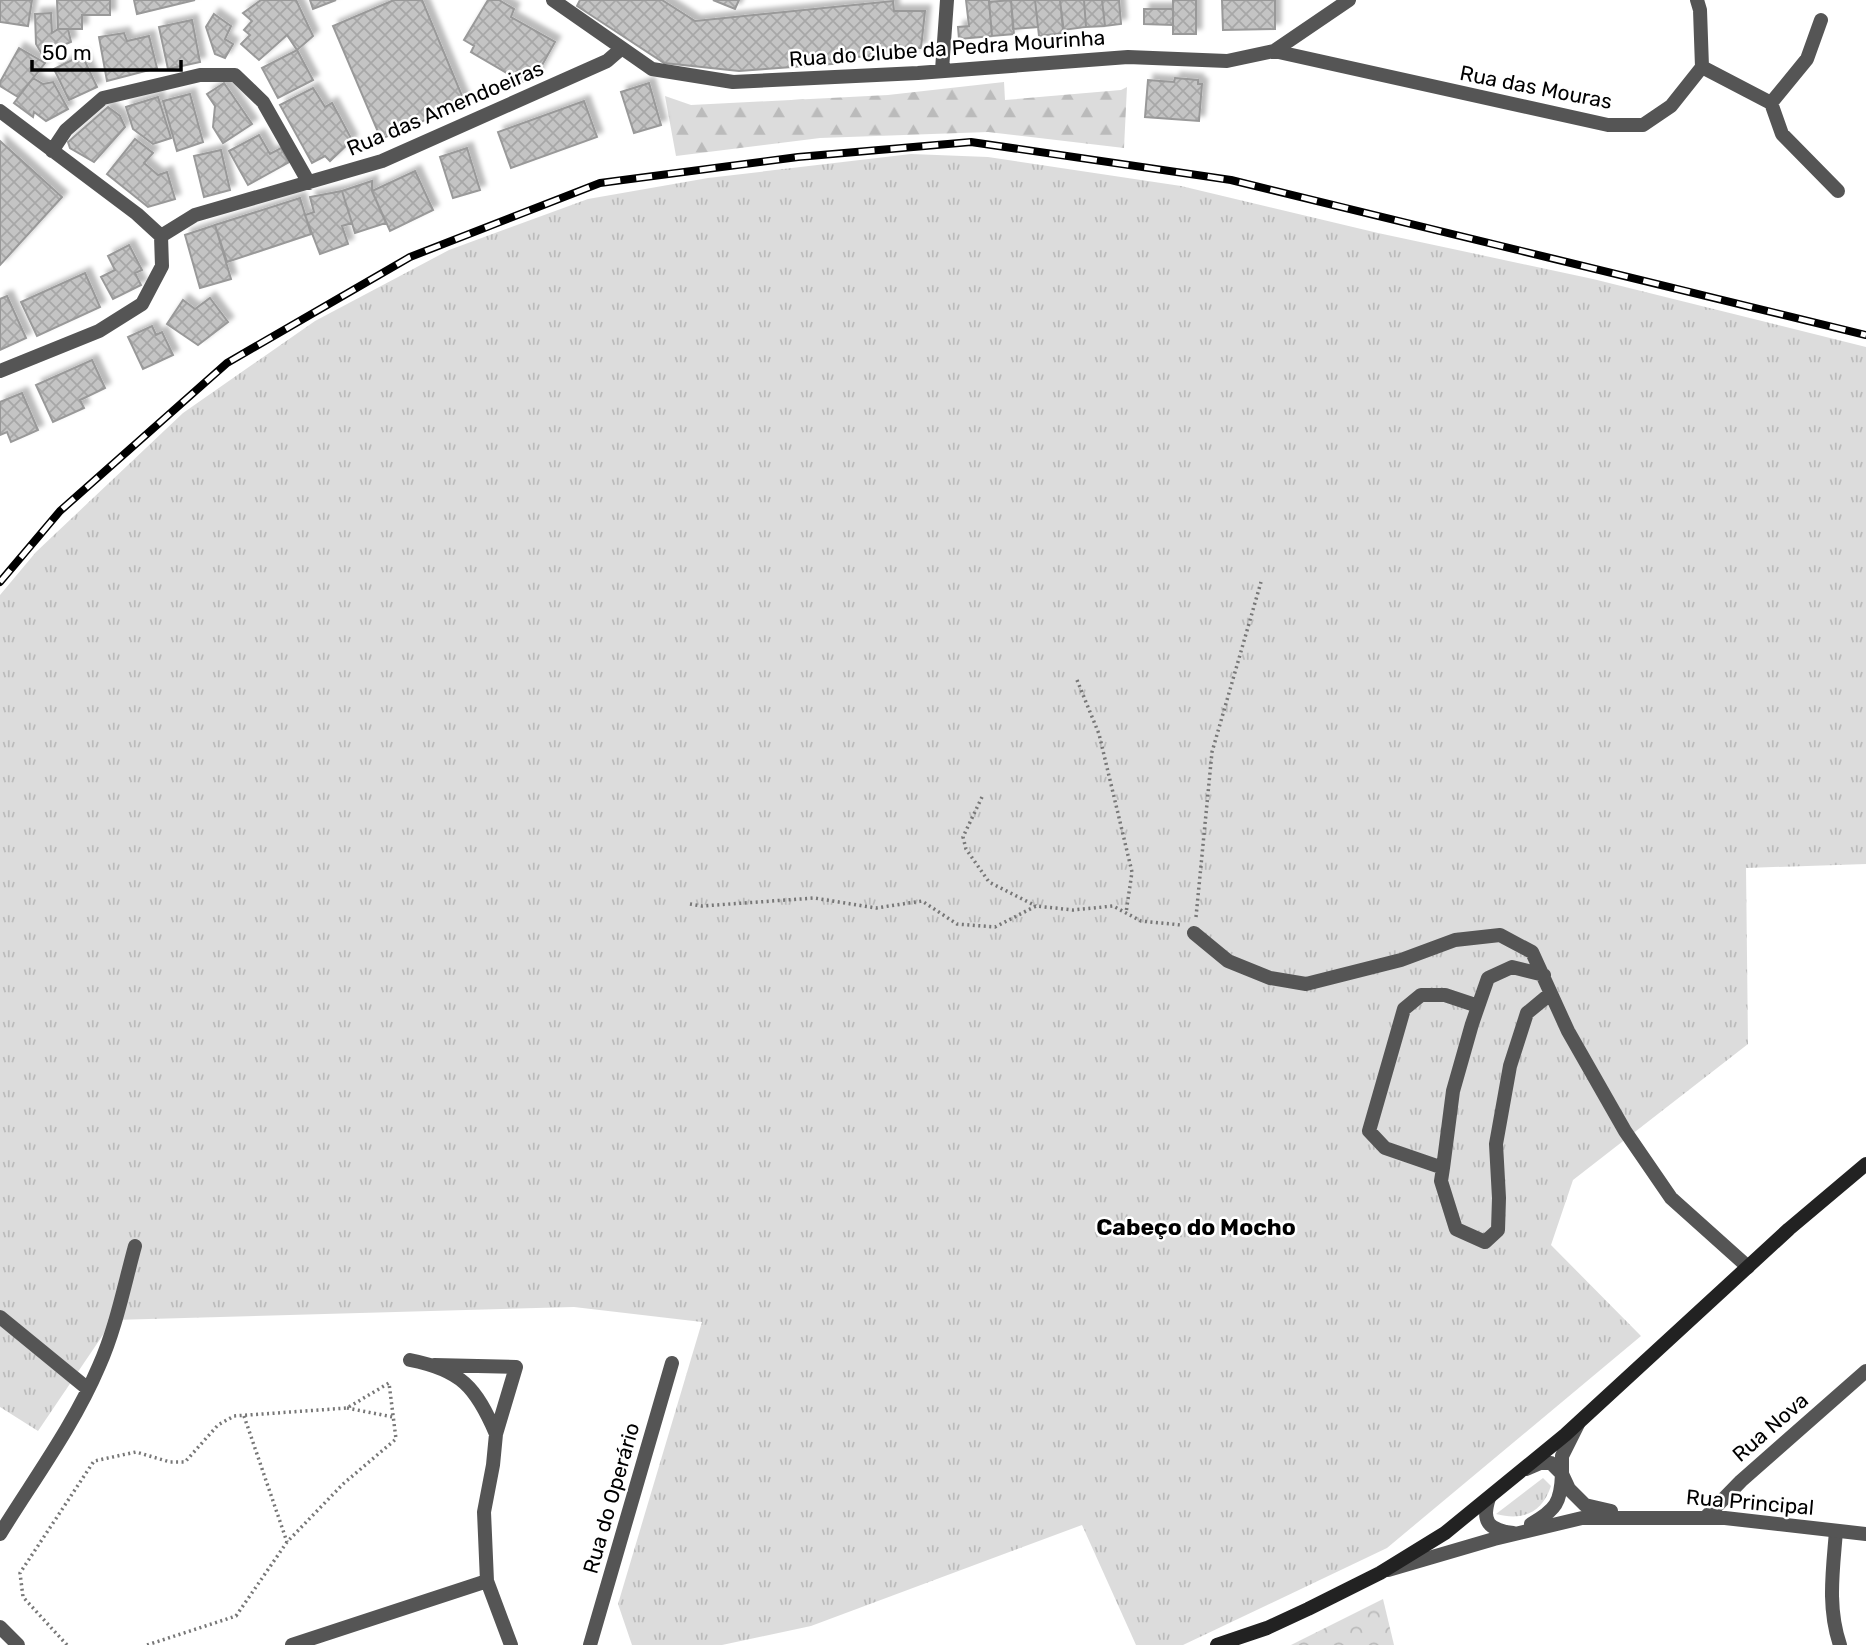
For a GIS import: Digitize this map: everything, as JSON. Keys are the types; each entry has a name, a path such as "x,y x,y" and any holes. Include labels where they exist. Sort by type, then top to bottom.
{"main road":[{"path":"1218,1645 1267,1628 1380,1573 1445,1533 1578,1423 1844,1180 1866,1164"},
{"path":"1249,1645 1267,1628"}],"street":[{"name":"Rua do Clube da Pedra Mourinha","path":"553,0 652,69 733,82 918,73 1128,57 1227,61 1274,51 1349,0"},
{"path":"942,70 947,0"},
{"path":"1697,0 1700,9 1702,67 1770,103 1782,134 1838,191"},
{"path":"1770,103 1807,59 1821,20"},
{"name":"Rua das Amendoeiras","path":"161,236 195,215 382,161 607,61 622,48"},
{"name":"Rua das Mouras","path":"1274,51 1608,125 1643,125 1671,106 1702,67"},
{"path":"52,151 66,130 103,98 200,75 235,75 263,102 309,183"},
{"path":"0,111 137,214 161,236 162,266 142,304 99,331 0,371"},
{"path":"1194,933 1228,961 1270,978 1306,984 1401,960 1455,940 1500,935 1532,952 1550,994 1625,1131 1671,1198 1748,1267"},
{"path":"1544,975 1512,967 1488,978 1453,1091 1441,1181 1456,1229 1485,1242 1498,1230 1496,1144 1510,1066 1527,1013 1550,994"},
{"path":"1443,1168 1385,1149 1369,1131 1404,1009 1421,995 1445,995 1478,1006"},
{"path":"0,1534 88,1389 109,1341 135,1246"},
{"path":"0,1317 88,1389"},
{"path":"410,1360 434,1364 516,1367 496,1434 484,1512 487,1581 510,1645"},
{"name":"Rua do Operário","path":"590,1645 671,1363"},
{"path":"434,1364 462,1379 483,1405 496,1434"},
{"name":"Rua Nova","path":"1705,1518 1741,1481 1866,1371"},
{"name":"Rua Principal","path":"1517,1533 1545,1517 1557,1505 1561,1492 1562,1456 1578,1423"},
{"path":"1524,1469 1541,1463 1551,1463 1562,1474"},
{"name":"Rua Principal","path":"1562,1474 1569,1489 1585,1505 1630,1516"},
{"path":"1489,1498 1485,1512 1488,1523 1499,1531 1517,1533"},
{"name":"Rua Principal","path":"1380,1573 1517,1533 1582,1518 1705,1518 1866,1534"},
{"path":"1836,1531 1830,1600 1840,1645"},
{"path":"292,1645 487,1581"},
{"path":"0,1627 18,1645"}],"path":[{"path":"1194,933 1212,751 1261,582"},
{"path":"1077,680 1099,734 1132,872 1126,913"},
{"path":"982,797 962,837 965,849 989,882 1036,906 1073,910 1112,906 1141,921 1185,926 1194,933"},
{"path":"690,904 702,906 814,898 876,908 922,901 957,923 995,928 1036,906"},
{"path":"146,1645 236,1616 287,1542 343,1484 396,1439 389,1382 347,1408"},
{"path":"66,1645 23,1597 20,1573 94,1461 136,1452 170,1462 185,1462 218,1425 234,1416 347,1408 393,1417"},
{"path":"243,1416 287,1542"}],"green space":[{"path":"1004,82 1005,100 1121,90 1127,87 1124,148 988,132 820,138 676,156 665,96 691,105 888,95"},
{"path":"911,154 988,157 1181,186 1378,233 1593,279 1866,347 1866,864 1746,868 1748,1044 1573,1180 1551,1245 1641,1336 1387,1548 1183,1645 1136,1645 1082,1525 811,1626 722,1645 632,1645 618,1604 702,1322 574,1307 113,1320 38,1431 0,1407 0,595 36,552 183,413 315,321 449,250 588,199 708,178"},
{"path":"1543,1478 1551,1486 1537,1509 1515,1516 1496,1514"},
{"path":"1383,1599 1394,1645 1291,1645"}],"building":[{"path":"0,0 32,0 28,26 0,22"},
{"path":"57,0 110,0 110,15 82,15 82,29 58,29"},
{"path":"134,0 195,0 137,14"},
{"path":"261,0 296,0 313,36 297,50 287,35 259,60 241,44 250,35 244,30 252,21 243,13"},
{"path":"310,0 336,0 313,9"},
{"path":"394,0 422,0 465,103 381,139 333,26"},
{"path":"488,0 499,0 514,9 511,17 555,42 536,76 522,82 471,52 474,46 464,40"},
{"path":"580,0 662,0 695,21 893,1 894,11 925,11 921,48 911,48 912,56 844,57 844,63 739,71 664,63 577,6"},
{"path":"713,0 739,0 735,9"},
{"path":"966,0 989,0 992,36 959,39 958,27 969,26"},
{"path":"1011,0 1035,0 1038,27 1013,29"},
{"path":"1011,0 1014,34 992,36 989,2"},
{"path":"1035,0 1060,0 1064,33 1039,36"},
{"path":"1060,0 1084,0 1086,27 1063,30"},
{"path":"1084,0 1102,0 1105,26 1086,27"},
{"path":"1102,0 1119,0 1121,24 1105,26"},
{"path":"1173,0 1196,0 1196,34 1173,34"},
{"path":"1222,0 1275,0 1275,29 1223,30"},
{"path":"1144,9 1173,9 1173,25 1144,24"},
{"path":"51,13 52,33 58,29 68,29 71,42 42,54 36,44 35,14"},
{"path":"214,14 231,26 225,39 233,44 225,58 215,54 206,27"},
{"path":"192,20 200,62 168,69 159,27"},
{"path":"124,33 127,41 149,36 157,68 107,81 99,37"},
{"path":"19,48 45,63 18,97 0,86 0,82"},
{"path":"297,50 313,80 278,98 262,68"},
{"path":"82,55 97,87 69,100 54,69"},
{"path":"33,78 43,84 53,82 68,109 46,121 34,112 33,117 14,103"},
{"path":"1175,78 1198,80 1198,84 1202,84 1199,121 1145,117 1148,80 1174,82"},
{"path":"224,83 252,124 223,143 213,127 215,106 207,94"},
{"path":"649,83 661,125 634,133 621,92"},
{"path":"313,88 325,107 332,103 352,140 330,161 325,156 312,163 280,105"},
{"path":"190,94 203,142 177,151 163,101"},
{"path":"158,97 171,138 153,144 133,129 126,107"},
{"path":"584,101 597,137 511,168 498,132"},
{"path":"108,107 120,116 125,127 94,162 70,148 68,142"},
{"path":"259,135 270,154 281,148 289,162 248,185 229,151"},
{"path":"135,139 153,153 144,163 158,175 167,172 175,199 148,207 107,174"},
{"path":"0,141 62,197 0,265"},
{"path":"467,148 480,190 453,198 440,157"},
{"path":"221,150 230,190 204,197 194,156"},
{"path":"415,171 433,210 390,231 372,191"},
{"path":"372,181 372,191 386,223 355,233 342,191"},
{"path":"342,191 352,223 342,226 348,244 320,254 305,215 314,212 310,197"},
{"path":"300,198 311,234 227,262 215,225"},
{"path":"215,225 231,279 200,288 185,235"},
{"path":"129,245 142,270 135,273 141,285 113,299 101,277 115,270 108,256"},
{"path":"85,273 100,307 37,336 21,302"},
{"path":"7,296 26,338 0,350 0,299"},
{"path":"210,298 228,322 198,345 167,324 183,300 195,309"},
{"path":"152,326 156,335 162,332 173,355 143,369 128,337"},
{"path":"92,360 105,388 80,400 84,408 53,422 36,385"},
{"path":"22,393 38,430 11,442 7,432 0,435 0,402"}],"railway":[{"path":"0,582 60,511 227,363 410,257 600,183 798,157 971,142 1231,180 1866,335"}],"district":[{"name":"Cabeço do Mocho","path":"1196,1227"}]}
